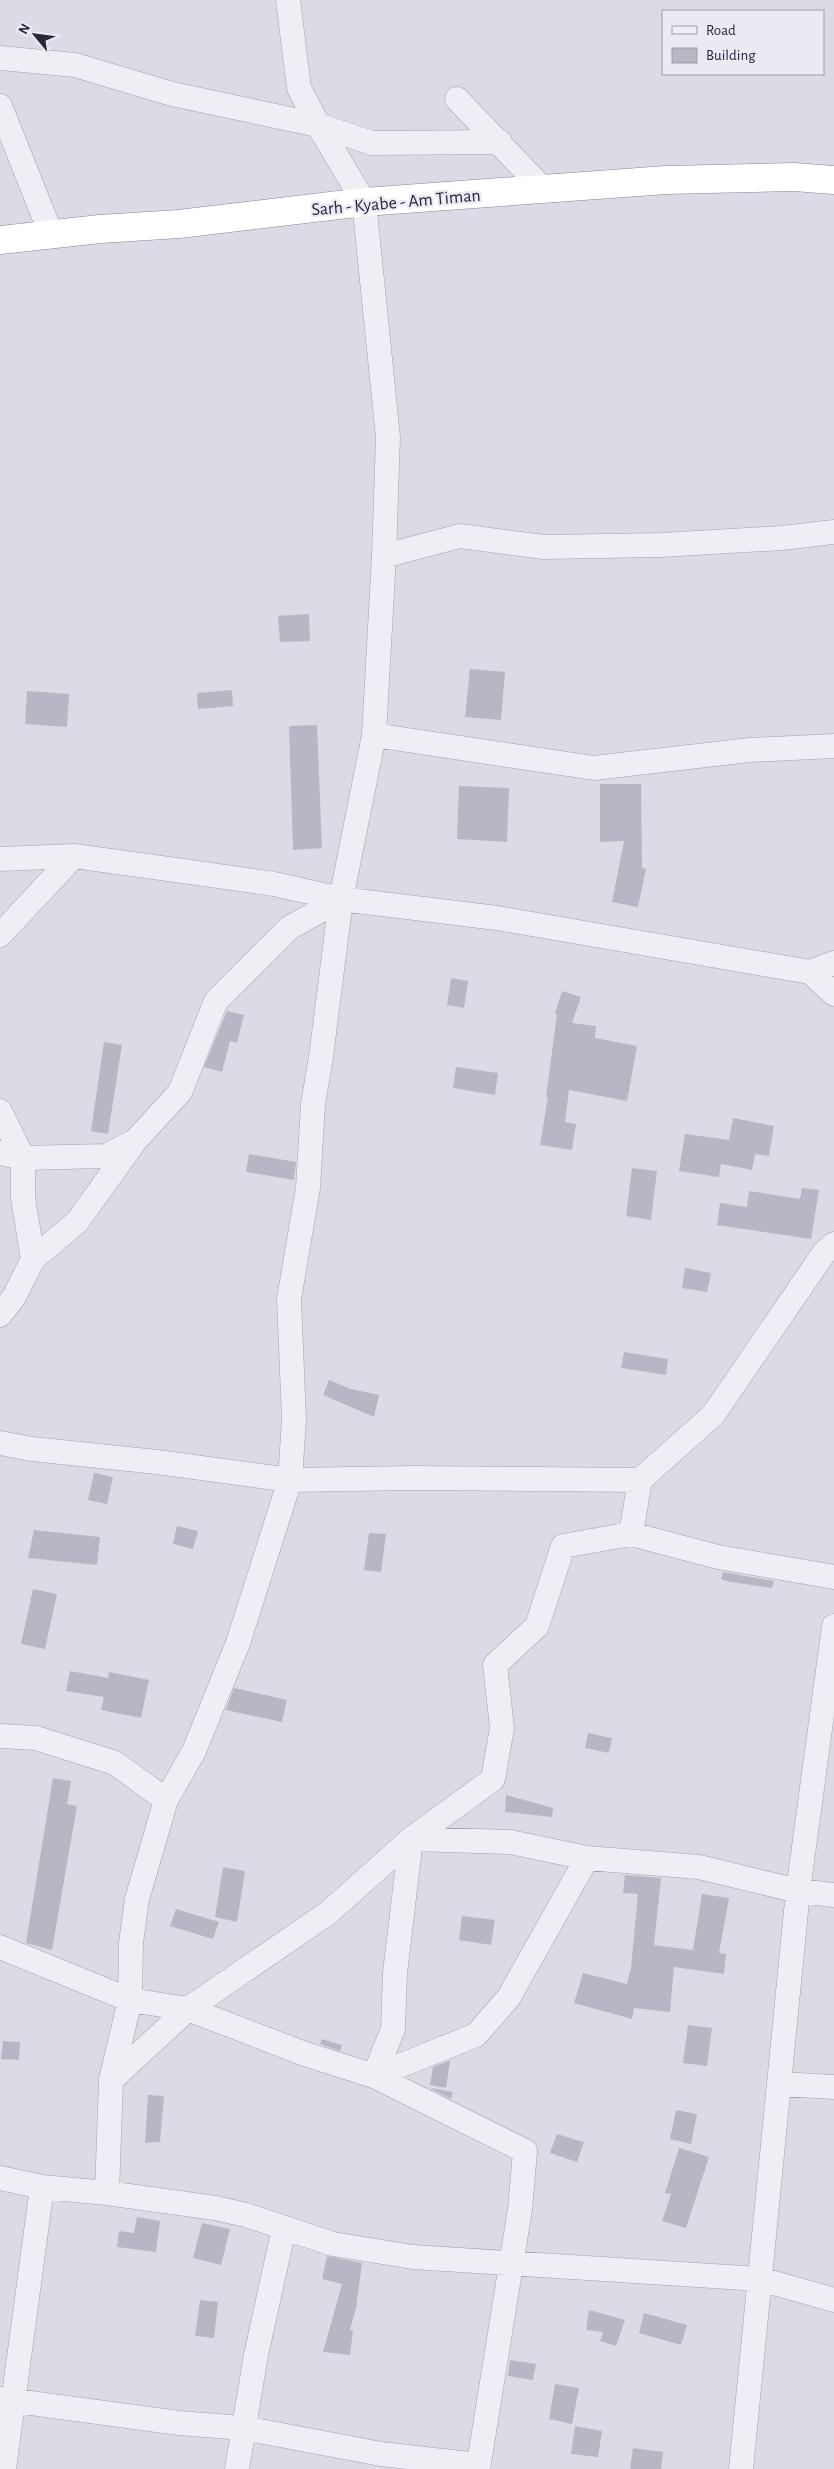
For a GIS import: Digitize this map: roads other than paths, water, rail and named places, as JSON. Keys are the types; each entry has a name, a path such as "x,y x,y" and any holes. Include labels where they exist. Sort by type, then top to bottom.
{"highway":[{"name":"Sarh - Kyabe - Am Timan","path":"794,176 834,169"},
{"name":"Sarh - Kyabe - Am Timan","path":"0,240 188,223 364,202 666,180 794,176 834,180"}],"street":[{"path":"107,2193 111,2080 130,2000 131,1943 137,1899 166,1800 194,1751 213,1709 238,1643 290,1480 294,1418 289,1299 308,1188 313,1104 321,1057 341,899 374,735 384,556 388,437 364,202 318,125 299,88 288,0"},
{"path":"0,58 75,65 172,94 318,125 372,143 500,142"},
{"path":"457,100 500,142 544,190"},
{"path":"0,106 51,234"},
{"path":"384,556 460,536 544,547 660,545 782,538 834,532"},
{"path":"374,735 594,768 750,750 834,746"},
{"path":"0,935 74,856"},
{"path":"0,859 74,856 274,884 341,899 497,918 810,972 834,963"},
{"path":"0,1315 14,1297 34,1259 77,1222 135,1141 180,1092 216,1001 289,928 341,899"},
{"path":"810,972 834,994"},
{"path":"0,1111 23,1158 23,1198 34,1259"},
{"path":"0,1153 23,1158 106,1156 135,1141"},
{"path":"631,1534 640,1480 713,1415 824,1253 834,1244"},
{"path":"0,1443 32,1449 157,1462 290,1480 413,1478 640,1480"},
{"path":"111,2080 188,2009 328,1913 411,1839 493,1779 502,1728 495,1665 537,1626 563,1546 631,1534 718,1557 834,1577"},
{"path":"741,2469 798,1891 834,1626"},
{"path":"0,1736 36,1738 115,1763 166,1800"},
{"path":"411,1839 510,1842 587,1858 699,1867 798,1891 834,1895"},
{"path":"374,2076 393,2029 395,1973 411,1839"},
{"path":"374,2076 476,2035 509,1997 587,1858"},
{"path":"0,1947 130,2000 188,2009 305,2054 374,2076 525,2152 520,2209 478,2467 381,2454 244,2428 178,2424 7,2400"},
{"path":"780,2084 834,2086"},
{"path":"0,2178 42,2187 107,2193 215,2208 332,2244 413,2257 760,2279 834,2300"},
{"path":"4,2469 7,2400 42,2187"},
{"path":"237,2469 256,2355 284,2228"}]}
